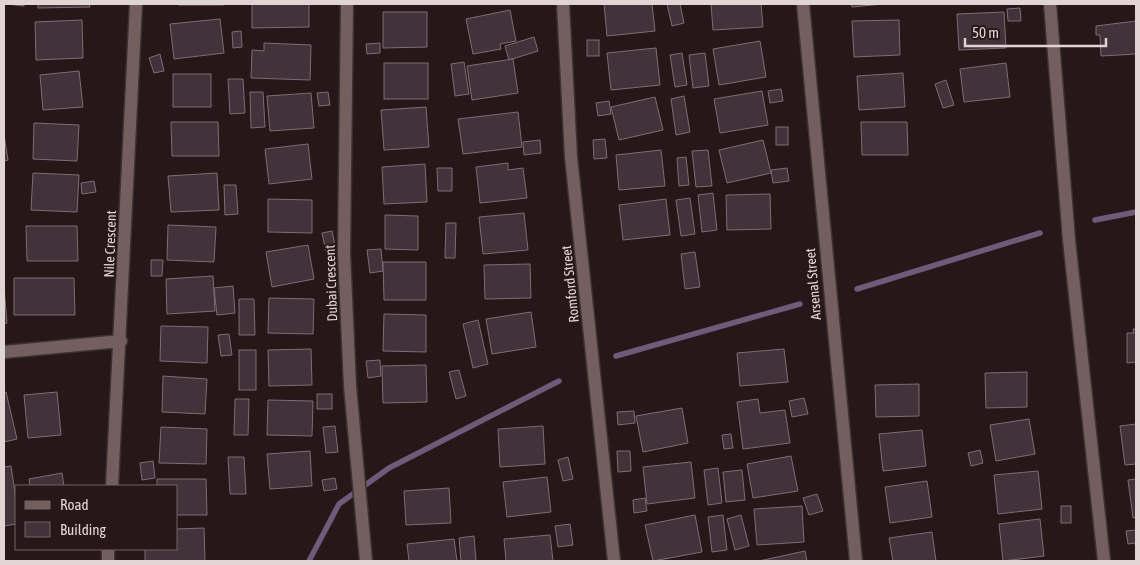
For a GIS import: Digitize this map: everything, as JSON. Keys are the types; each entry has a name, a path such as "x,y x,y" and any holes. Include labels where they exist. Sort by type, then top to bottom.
{"street":[{"name":"Nile Crescent","path":"112,485 121,341 136,4"},
{"name":"Dubai Crescent","path":"347,4 344,253 350,386 366,561"},
{"name":"Romford Street","path":"562,4 571,158 614,561"},
{"name":"Arsenal Street","path":"803,4 836,369 856,561"},
{"path":"1050,4 1069,240 1104,561"},
{"path":"4,352 121,341"}],"building":[{"path":"7,4 24,4 24,6"},
{"path":"38,4 89,4 90,7 38,8"},
{"path":"223,4 223,5 179,5"},
{"path":"252,4 309,4 309,27 252,28"},
{"path":"604,4 652,4 655,31 607,36"},
{"path":"667,4 680,4 684,23 672,26"},
{"path":"711,4 761,4 763,27 713,30"},
{"path":"851,4 883,4 852,7"},
{"path":"1020,8 1021,21 1008,21 1007,9"},
{"path":"510,10 516,41 500,44 501,49 473,54 466,19"},
{"path":"383,12 427,12 427,47 383,48"},
{"path":"1004,12 1006,48 959,50 957,14"},
{"path":"220,19 224,53 174,59 170,24"},
{"path":"82,20 83,58 36,60 35,22"},
{"path":"899,20 900,55 854,57 852,21"},
{"path":"1136,21 1136,54 1101,56 1100,35 1096,35 1096,26"},
{"path":"241,31 242,47 233,48 232,32"},
{"path":"534,37 538,51 509,60 505,46"},
{"path":"587,40 599,40 599,56 587,56"},
{"path":"760,41 766,77 719,85 713,49"},
{"path":"264,43 311,45 310,80 251,78 252,50 264,51"},
{"path":"380,43 380,53 367,54 366,44"},
{"path":"656,48 660,85 611,90 607,53"},
{"path":"682,53 687,85 675,87 670,55"},
{"path":"705,53 709,86 693,88 689,55"},
{"path":"160,54 164,71 154,73 149,58"},
{"path":"513,59 518,93 472,100 467,66"},
{"path":"464,62 469,94 455,96 451,64"},
{"path":"384,63 428,63 428,99 384,99"},
{"path":"1006,63 1010,97 964,102 960,69"},
{"path":"79,71 83,107 43,110 40,75"},
{"path":"903,73 905,107 859,110 857,76"},
{"path":"173,74 211,74 211,107 173,107"},
{"path":"228,79 243,79 245,113 230,114"},
{"path":"946,80 954,105 943,108 935,84"},
{"path":"781,89 783,101 770,103 768,91"},
{"path":"762,91 768,125 720,133 714,99"},
{"path":"250,92 263,92 265,127 251,128"},
{"path":"328,92 330,105 319,106 317,93"},
{"path":"311,93 314,128 270,131 267,96"},
{"path":"684,96 690,132 676,135 671,99"},
{"path":"655,97 663,130 619,140 611,107"},
{"path":"609,101 611,114 598,116 596,103"},
{"path":"426,107 429,147 384,150 381,110"},
{"path":"518,112 522,147 463,154 458,119"},
{"path":"171,122 218,122 219,156 172,156"},
{"path":"861,122 907,122 908,155 862,155"},
{"path":"34,123 79,125 77,161 33,159"},
{"path":"776,127 788,127 788,145 776,145"},
{"path":"4,135 8,160 4,161"},
{"path":"605,139 607,158 594,159 593,140"},
{"path":"540,140 541,153 524,155 523,142"},
{"path":"763,140 771,173 727,183 719,150"},
{"path":"308,144 312,179 269,184 265,149"},
{"path":"661,150 665,186 619,190 616,155"},
{"path":"708,150 712,186 696,187 692,151"},
{"path":"686,157 689,185 679,186 677,158"},
{"path":"508,163 508,170 523,168 527,198 480,203 476,167"},
{"path":"425,164 427,202 384,204 382,167"},
{"path":"437,168 452,168 452,191 438,191"},
{"path":"787,168 789,181 773,183 771,170"},
{"path":"33,173 79,175 77,212 31,210"},
{"path":"217,173 219,210 171,212 168,176"},
{"path":"94,181 96,192 82,194 81,183"},
{"path":"224,185 236,185 238,214 225,215"},
{"path":"713,193 717,230 702,232 698,195"},
{"path":"770,194 771,229 727,230 726,195"},
{"path":"690,198 695,234 681,236 676,200"},
{"path":"268,199 312,200 312,233 268,232"},
{"path":"666,199 670,235 623,240 619,205"},
{"path":"524,213 528,250 483,254 479,217"},
{"path":"385,215 418,216 418,250 385,249"},
{"path":"446,223 456,223 455,258 445,258"},
{"path":"168,225 216,227 214,262 167,260"},
{"path":"26,226 77,226 78,261 27,261"},
{"path":"332,231 336,250 326,252 322,233"},
{"path":"308,245 314,279 272,287 266,252"},
{"path":"381,249 383,271 370,273 367,250"},
{"path":"695,252 700,287 685,289 681,254"},
{"path":"151,260 163,260 162,276 151,276"},
{"path":"383,262 426,262 426,300 384,300"},
{"path":"530,264 531,298 485,299 484,265"},
{"path":"213,276 215,311 167,314 166,279"},
{"path":"14,278 74,278 75,315 14,315"},
{"path":"233,286 235,313 217,315 214,288"},
{"path":"4,287 7,323 4,324"},
{"path":"269,298 314,299 313,334 268,333"},
{"path":"239,299 254,299 255,335 239,335"},
{"path":"531,312 536,347 492,354 486,319"},
{"path":"384,314 426,315 426,352 383,351"},
{"path":"478,320 488,364 473,368 463,324"},
{"path":"161,326 208,327 207,363 160,361"},
{"path":"1133,329 1136,329 1136,362 1127,363 1127,333 1134,333"},
{"path":"229,334 232,355 221,356 218,335"},
{"path":"311,349 312,385 269,386 268,350"},
{"path":"784,349 788,382 740,386 737,353"},
{"path":"239,350 256,350 256,390 239,390"},
{"path":"380,360 381,376 368,378 366,361"},
{"path":"426,365 427,402 383,403 382,366"},
{"path":"459,370 466,396 456,399 449,372"},
{"path":"1027,372 1027,407 986,408 985,373"},
{"path":"163,376 207,379 205,414 162,412"},
{"path":"919,384 919,416 876,417 875,385"},
{"path":"6,392 17,439 4,442 4,393"},
{"path":"57,392 61,435 28,438 24,395"},
{"path":"317,394 332,394 332,409 317,409"},
{"path":"804,398 808,414 792,417 789,401"},
{"path":"235,399 249,399 248,435 234,435"},
{"path":"758,399 760,413 785,410 790,443 743,449 737,402"},
{"path":"268,400 313,401 312,436 267,435"},
{"path":"682,408 688,443 643,452 636,416"},
{"path":"634,411 635,423 618,425 617,412"},
{"path":"1029,419 1035,454 996,461 990,425"},
{"path":"1136,424 1136,464 1125,465 1120,426"},
{"path":"335,426 338,452 326,453 323,427"},
{"path":"543,426 545,464 500,467 498,429"},
{"path":"161,427 207,429 206,464 159,463"},
{"path":"922,430 926,466 883,471 879,434"},
{"path":"731,434 733,448 724,449 722,435"},
{"path":"980,450 983,463 971,466 968,453"},
{"path":"310,451 312,486 270,489 267,454"},
{"path":"617,451 630,451 631,471 618,472"},
{"path":"791,456 798,491 753,498 747,464"},
{"path":"228,457 244,457 246,494 230,494"},
{"path":"568,457 573,479 563,481 558,460"},
{"path":"153,461 155,478 142,480 140,463"},
{"path":"691,462 695,498 647,504 643,467"},
{"path":"11,466 15,493 15,524 4,526 4,467"},
{"path":"718,468 722,503 708,505 704,470"},
{"path":"742,470 745,500 726,502 723,472"},
{"path":"1038,471 1042,509 998,514 994,475"},
{"path":"62,473 64,485 30,485 29,479"},
{"path":"547,477 551,512 507,517 503,482"},
{"path":"335,478 337,489 324,491 322,480"},
{"path":"157,479 206,479 207,515 178,515 178,485 157,485"},
{"path":"1136,479 1136,517 1133,518 1128,480"},
{"path":"927,481 932,517 890,523 885,487"},
{"path":"449,488 451,523 406,525 404,491"},
{"path":"817,494 823,511 809,515 803,498"},
{"path":"645,498 647,511 634,513 633,500"},
{"path":"802,506 804,542 757,545 754,509"},
{"path":"1061,506 1071,506 1071,523 1061,523"},
{"path":"695,515 702,552 653,561 645,525"},
{"path":"723,515 727,550 712,552 708,517"},
{"path":"741,515 749,546 735,550 727,519"},
{"path":"1040,519 1044,556 1003,561 999,524"},
{"path":"570,524 573,545 558,547 555,526"},
{"path":"204,528 205,561 145,561 145,550 178,550 178,529"},
{"path":"1136,530 1136,552 1135,543 1128,544 1126,531"},
{"path":"932,532 936,561 893,561 889,538"},
{"path":"550,535 553,561 506,561 504,539"},
{"path":"474,536 476,561 461,561 459,538"},
{"path":"454,539 457,561 409,561 407,544"},
{"path":"805,551 807,561 759,561"}],"waterway":[{"path":"1095,220 1136,212"},
{"path":"857,289 1040,233"},
{"path":"616,356 800,304"},
{"path":"309,561 339,504 389,468 559,381"}]}
